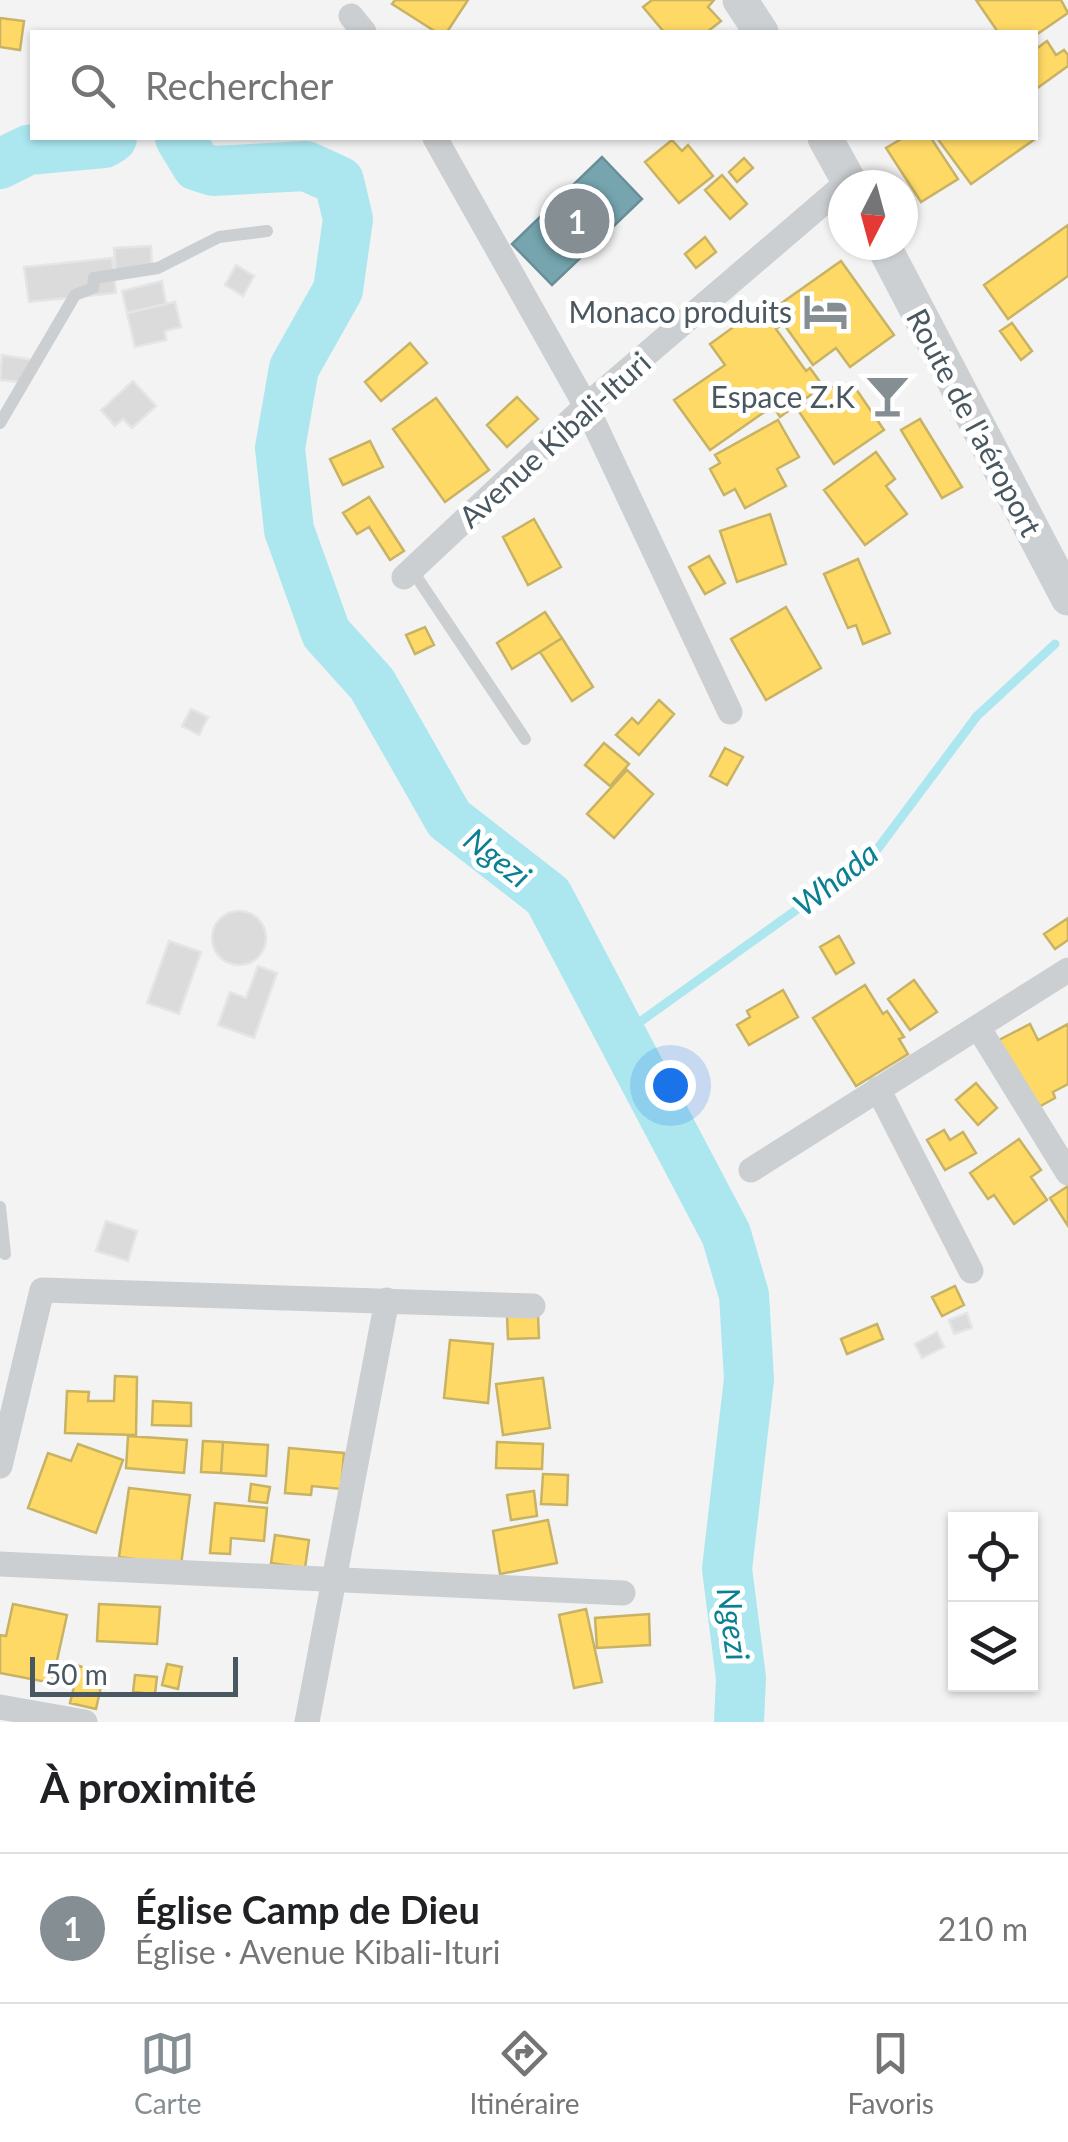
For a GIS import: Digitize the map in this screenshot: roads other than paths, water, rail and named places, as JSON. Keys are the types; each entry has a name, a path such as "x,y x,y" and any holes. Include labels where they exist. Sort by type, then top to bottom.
{"street":[{"path":"740,0 760,30"},
{"path":"436,140 586,406 730,712"},
{"path":"826,140 840,170"},
{"name":"Avenue Kibali-Ituri","path":"408,574 586,406 828,200"},
{"name":"Route de l'aéroport","path":"890,260 1068,598"},
{"path":"750,1170 1068,970"},
{"path":"978,1026 1068,1173"},
{"path":"878,1089 971,1271"},
{"path":"0,1466 42,1290 533,1306"},
{"path":"307,1722 387,1300"},
{"path":"0,1564 623,1593"},
{"path":"0,1707 85,1722"}],"lane":[{"path":"0,423 75,295 93,288 94,278 158,268 219,237 267,231"},
{"path":"408,574 524,739"},
{"path":"0,1207 4,1254"}],"waterway":[{"name":"Ngezi","path":"0,164 28,150 109,140"},
{"name":"Ngezi","path":"181,140 197,166 213,171 306,166 339,181 348,219 338,290 294,368 280,448 289,530 326,633 372,684 449,819 548,896 726,1234 744,1295 749,1379 727,1569 741,1678 739,1722"},
{"name":"Whada","path":"623,1034 873,855 977,716 1055,644"}],"place":[{"name":"Église Camp de Dieu","path":"577,221"},
{"name":"Monaco produits","path":"825,311"},
{"name":"Espace Z.K","path":"888,396"}]}
